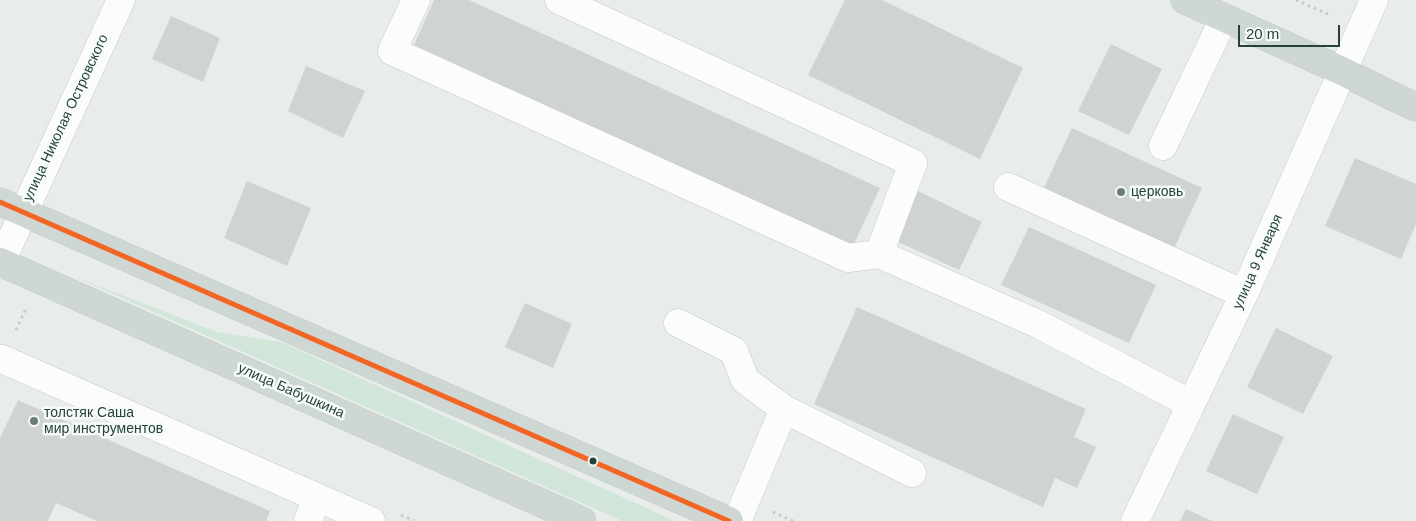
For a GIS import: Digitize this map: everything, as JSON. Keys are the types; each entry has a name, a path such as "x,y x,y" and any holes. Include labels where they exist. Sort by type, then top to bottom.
{"main road":[{"path":"1185,0 1342,71 1416,107"},
{"path":"12,207 729,521"},
{"name":"улица Бабушкина","path":"0,262 582,521"}],"street":[{"name":"улица Николая Островского","path":"0,262 12,207 120,0"},
{"path":"416,0 392,51 848,258 880,254 1038,324 1191,404"},
{"path":"559,0 913,163 880,254"},
{"name":"улица 9 Января","path":"1135,521 1244,294 1374,0"},
{"path":"1163,146 1224,18"},
{"path":"1008,188 1244,294"},
{"path":"678,323 734,351 745,380 784,409 912,472"},
{"path":"2,359 312,509 372,521"},
{"path":"736,521 784,409"}],"path":[{"path":"1296,0 1332,17 1336,8"}],"green space":[{"path":"73,276 217,332 281,342 675,521 622,521"}],"building":[{"path":"434,0 469,0 880,188 853,246 414,45"},
{"path":"845,0 882,0 1023,68 980,159 808,75"},
{"path":"171,16 220,38 203,82 152,59"},
{"path":"1111,44 1162,69 1129,135 1078,111"},
{"path":"306,66 365,91 343,138 288,111"},
{"name":"церковь","path":"1072,128 1202,188 1170,257 1040,196"},
{"path":"1355,158 1416,184 1416,224 1401,259 1325,226"},
{"path":"247,181 311,208 287,266 224,238"},
{"path":"916,190 982,222 959,270 892,239"},
{"path":"1029,227 1156,285 1129,343 1001,285"},
{"path":"525,303 572,324 553,368 505,347"},
{"path":"857,307 1086,409 1074,437 1096,447 1077,488 1055,478 1043,507 814,404"},
{"path":"1276,328 1333,356 1303,414 1247,387"},
{"path":"18,400 270,511 266,521 97,521 56,503 48,521 0,521 0,438"},
{"path":"1233,414 1284,437 1257,494 1206,471"},
{"path":"1186,509 1212,521 1180,521"}],"transit line":[{"path":"0,202 729,521"}],"place":[{"name":"церковь","path":"1121,192"},
{"name":"толстяк Саша мир инструментов","path":"34,421"}]}
